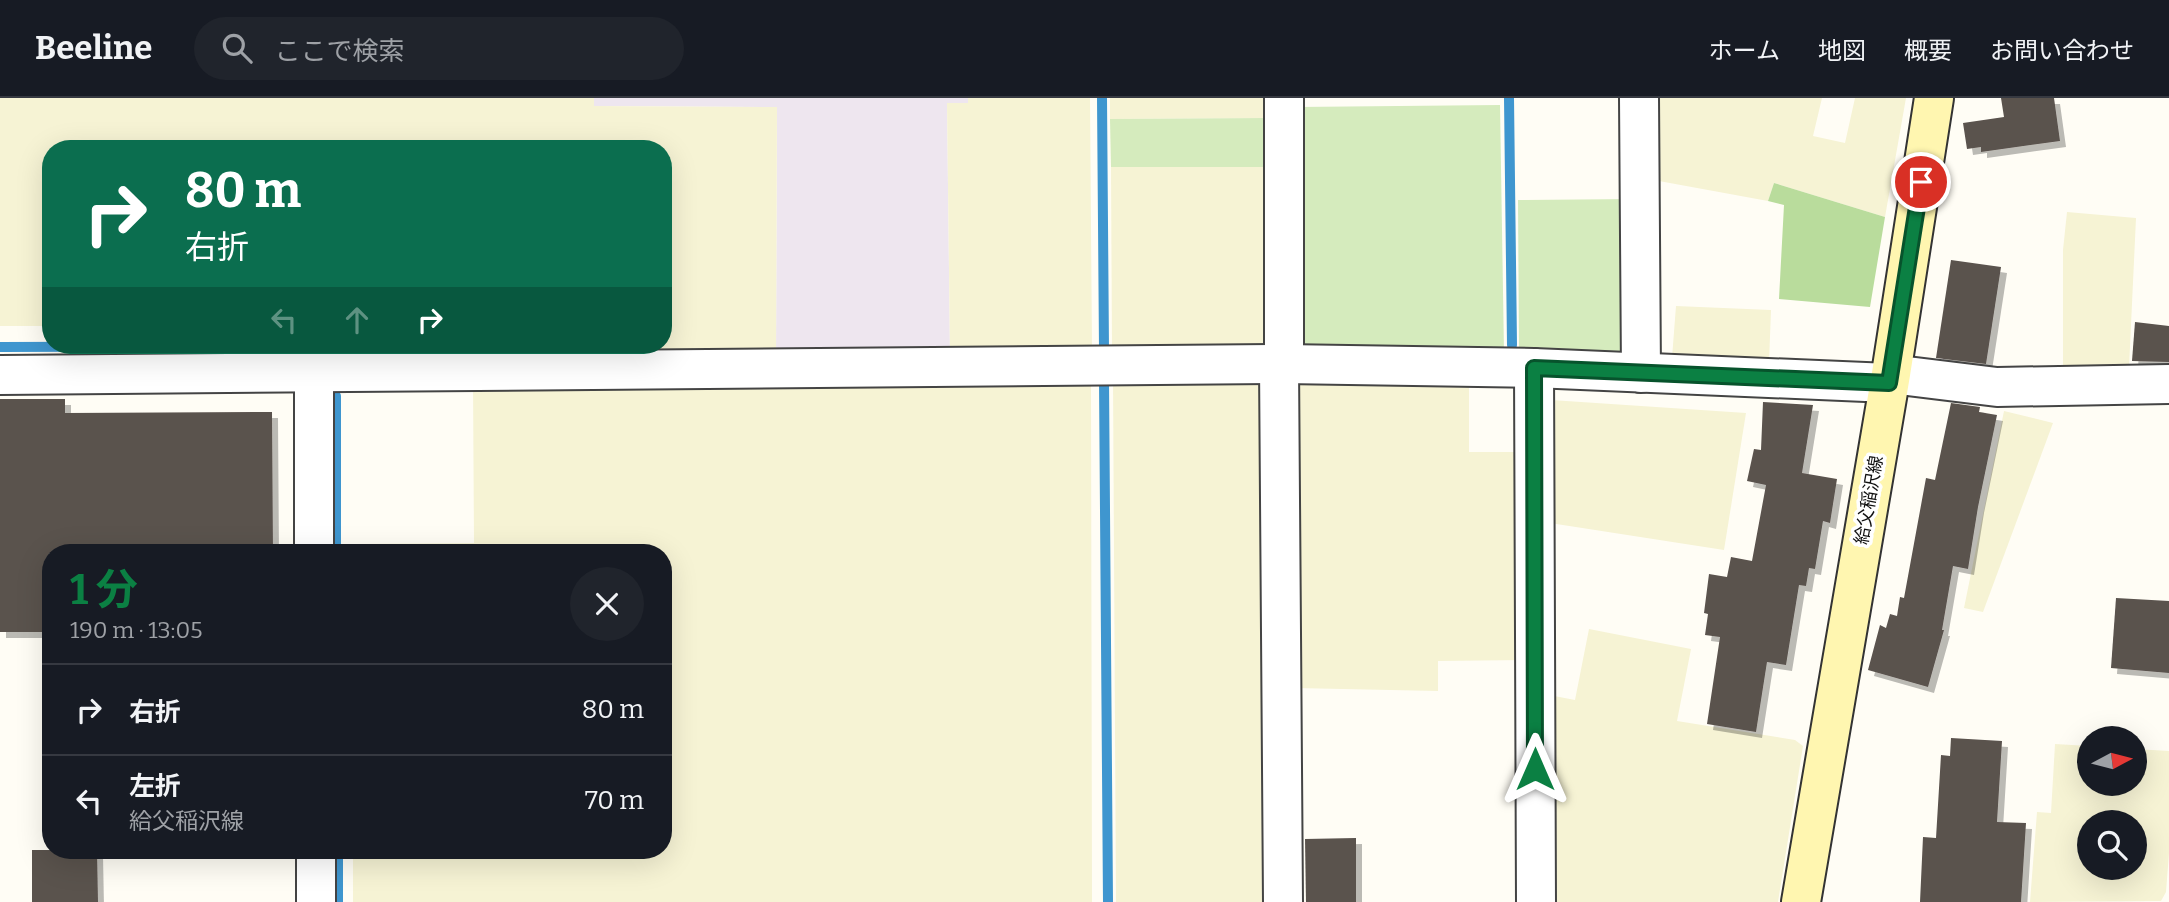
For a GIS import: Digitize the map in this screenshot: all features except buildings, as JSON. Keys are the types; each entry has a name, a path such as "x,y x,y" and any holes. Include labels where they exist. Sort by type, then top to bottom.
{"main road":[{"name":"給父稲沢線","path":"1801,902 1890,379 1934,98"}],"street":[{"path":"1283,902 1281,364 1284,98"},
{"path":"1639,98 1641,373"},
{"path":"0,375 1281,364 1534,368 1890,379 1997,387 2169,384"},
{"path":"1534,368 1536,902"},
{"path":"314,374 314,544"},
{"path":"316,859 316,902"}],"shaded area":[{"path":"0,98 594,98 594,106 777,107 776,356 362,356 672,354 672,140 42,140 42,326 0,326"},
{"path":"594,98 968,98 968,103 947,103 950,354 776,356 777,107 594,106"},
{"path":"968,98 1090,98 1092,352 950,354 947,103 968,103"},
{"path":"1110,98 1265,98 1265,118 1110,119"},
{"path":"1647,98 1822,98 1813,136 1845,143 1855,98 1906,98 1885,217 1774,183 1768,201 1648,179"},
{"path":"1111,167 1266,167 1268,351 1112,352"},
{"path":"2067,212 2136,218 2129,368 2063,368 2063,250"},
{"path":"1676,306 1771,310 1769,363 1672,358"},
{"path":"1091,377 1092,902 353,902 353,859 672,859 672,544 353,544 474,543 473,381"},
{"path":"1291,377 1469,378 1469,452 1524,452 1524,660 1438,661 1438,691 1295,688"},
{"path":"1113,378 1265,379 1269,902 1116,902"},
{"path":"1551,400 1746,413 1724,550 1550,523"},
{"path":"2004,411 2053,423 1983,612 1964,608"},
{"path":"1589,629 1691,649 1677,721 1795,740 1803,746 1778,902 1542,902 1544,694 1575,700"},
{"path":"2055,744 2077,745 2077,796 2147,796 2147,750 2169,751 2169,853 2166,892 2161,901 2030,902 2037,812 2051,813"}],"green space":[{"path":"1500,105 1504,353 1297,353 1297,107"},
{"path":"1265,118 1266,167 1111,167 1110,119"},
{"path":"1774,183 1885,217 1870,307 1779,299 1784,205 1768,201"},
{"path":"1632,199 1628,356 1519,351 1518,200"}],"waterway":[{"path":"1102,98 1104,350"},
{"path":"1509,98 1512,345"},
{"path":"0,347 42,347"},
{"path":"1104,380 1108,902"},
{"path":"336,396 336,544"},
{"path":"338,859 338,902"}],"route":[{"path":"1535,769 1534,368 1889,383 1921,182"}]}
